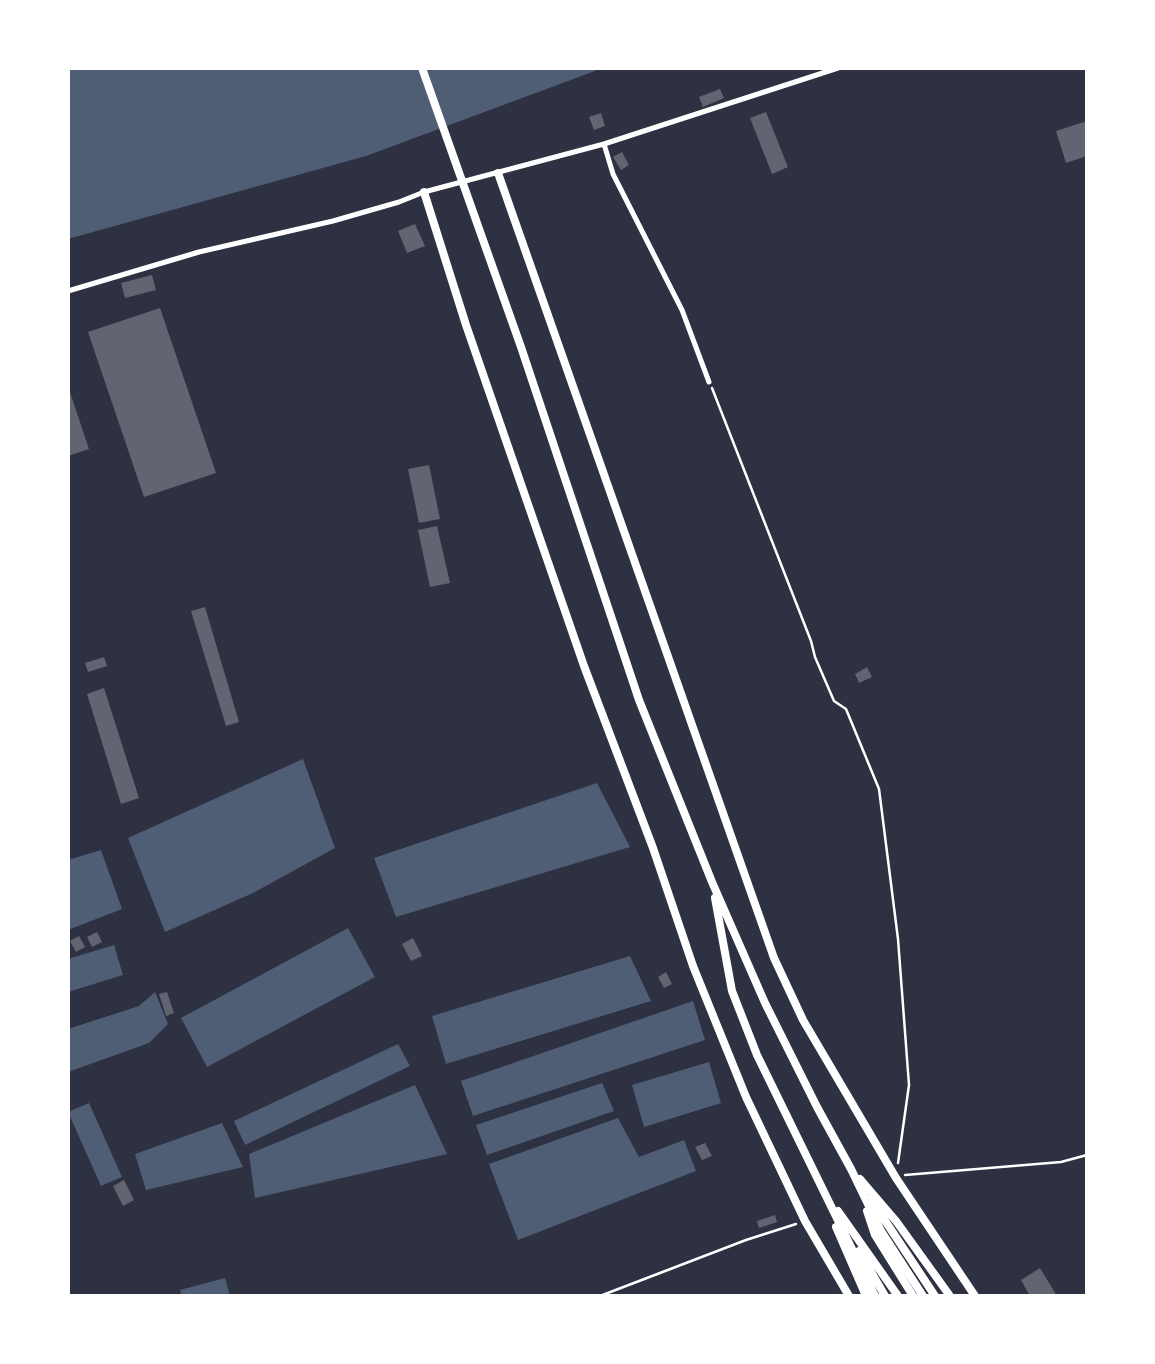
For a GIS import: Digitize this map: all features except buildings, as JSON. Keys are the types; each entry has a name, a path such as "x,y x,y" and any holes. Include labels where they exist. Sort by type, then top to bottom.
{"highway":[{"path":"422,68 521,347 639,700 712,882 765,1003 817,1107 881,1231 923,1296"},
{"path":"498,173 774,958 803,1020 896,1178 975,1296"},
{"path":"424,192 466,325 584,666 653,848 693,965 746,1097 806,1221 849,1296"},
{"path":"712,882 732,991 757,1055 875,1296"},
{"path":"851,1169 875,1235 913,1296"},
{"path":"851,1169 935,1296"},
{"path":"851,1169 896,1221 950,1296"},
{"path":"820,1185 866,1296"},
{"path":"820,1185 885,1296"},
{"path":"820,1185 898,1296"}],"street":[{"path":"68,291 199,252 359,213 424,192 604,144 838,68"},
{"path":"604,144 613,174 682,310 709,382"}],"path":[{"path":"709,382 815,657 834,701 846,709 879,789 898,939 909,1085 896,1178"},
{"path":"909,1174 1061,1162 1087,1156"},
{"path":"600,1296 746,1240 806,1221"}],"water":[{"path":"68,68 603,68 366,156 68,239"},
{"path":"303,759 335,848 253,893 165,932 128,838"},
{"path":"597,783 630,847 396,917 374,858"},
{"path":"101,850 122,909 68,930 68,860"},
{"path":"348,928 375,977 207,1067 181,1018"},
{"path":"114,945 123,975 68,992 68,959"},
{"path":"630,956 651,1001 446,1064 432,1016"},
{"path":"155,992 168,1024 149,1043 68,1072 68,1029 139,1006"},
{"path":"693,1001 705,1040 473,1116 461,1081"},
{"path":"398,1044 410,1066 245,1145 234,1121"},
{"path":"709,1062 721,1103 644,1127 632,1085"},
{"path":"602,1083 614,1111 487,1155 476,1125"},
{"path":"415,1085 447,1154 255,1198 249,1154"},
{"path":"89,1103 122,1177 101,1186 68,1112"},
{"path":"618,1118 639,1157 684,1140 696,1171 518,1240 489,1164"},
{"path":"222,1123 243,1167 146,1190 135,1154"},
{"path":"225,1278 230,1296 182,1296 180,1290"}]}
